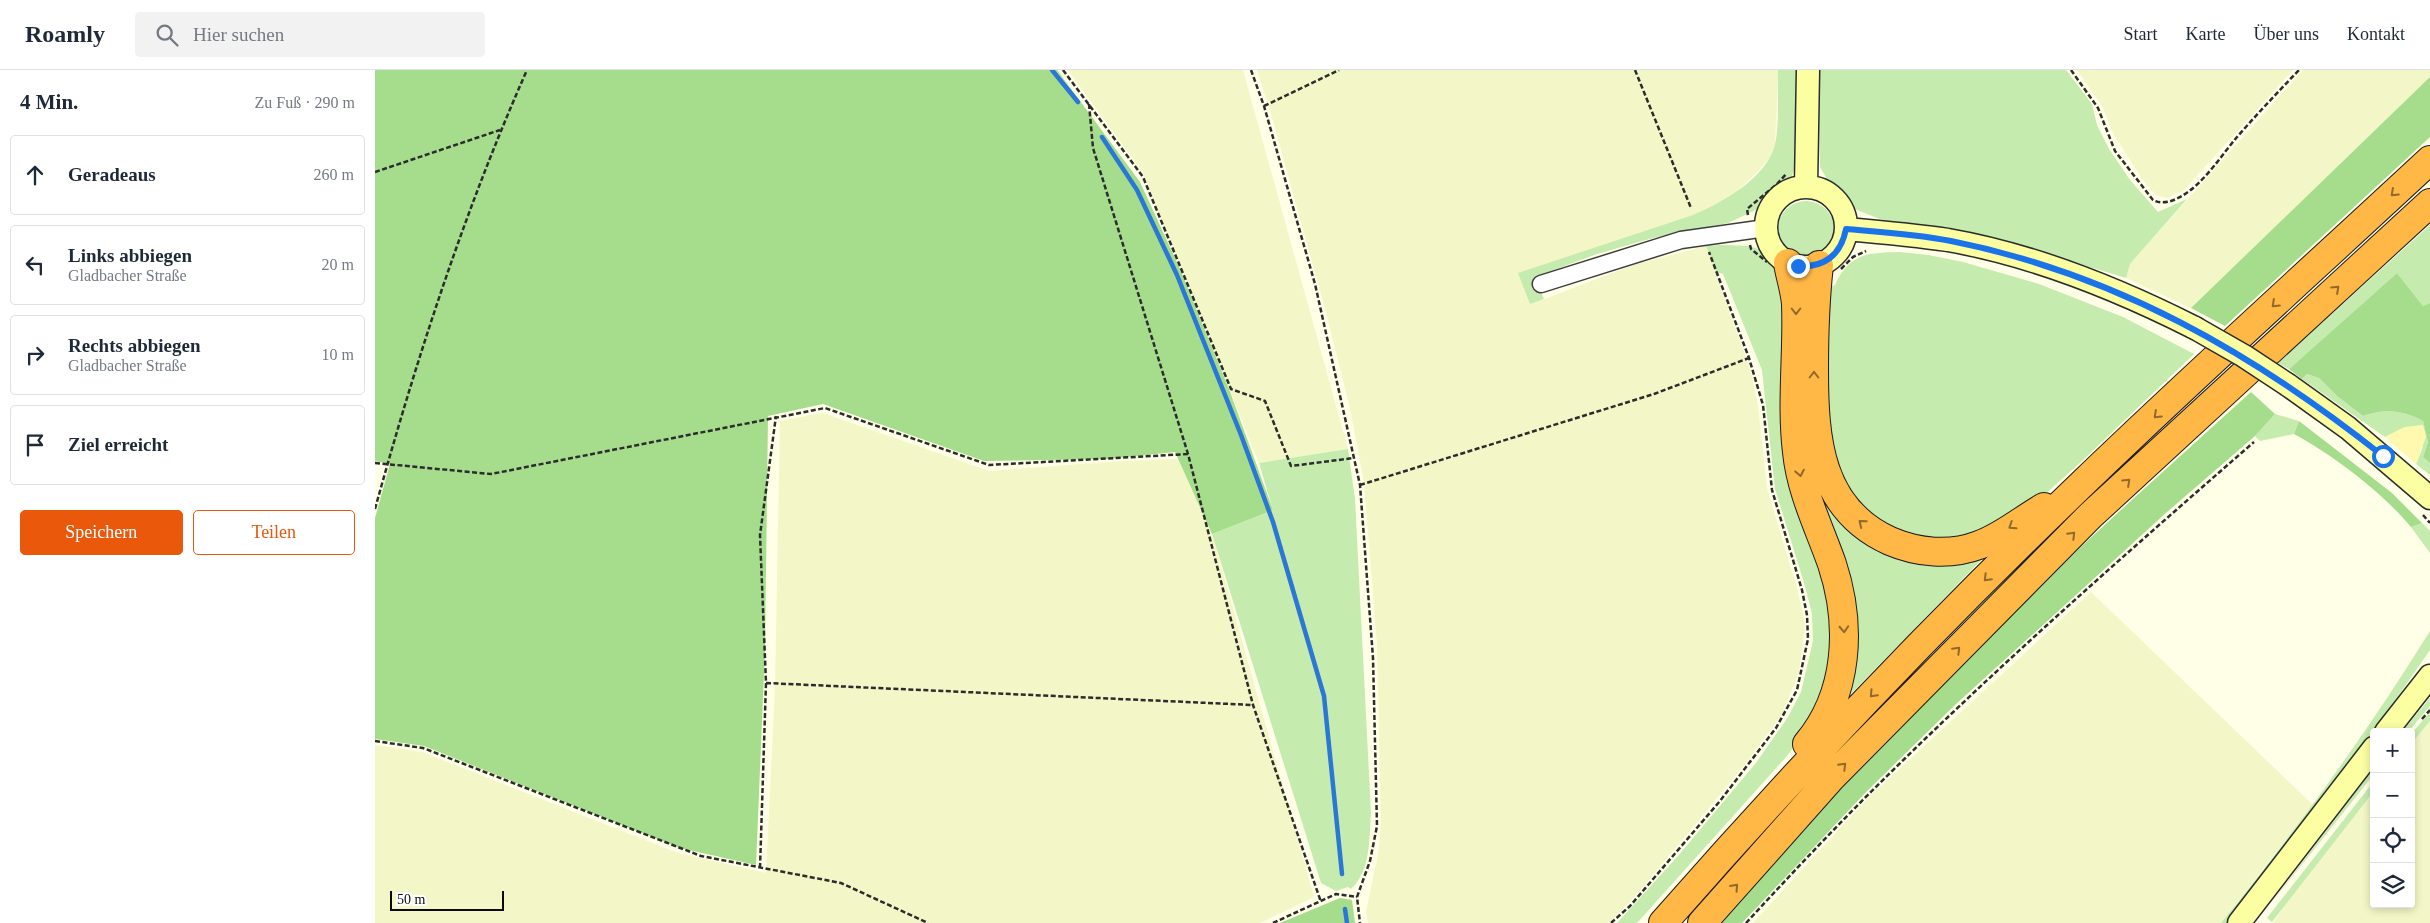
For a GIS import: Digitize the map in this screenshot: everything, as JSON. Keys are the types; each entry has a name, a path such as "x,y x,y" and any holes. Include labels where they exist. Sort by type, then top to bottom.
{"highway":[{"path":"1663,923 1751,823 1909,656 2084,482 2430,160"},
{"path":"1702,923 1831,778 2077,529 2430,203"},
{"path":"2390,240 2430,213"},
{"path":"1751,823 1827,716 1837,693 1844,650 1844,629 1838,586 1800,474 1795,421 1795,302 1780,266"},
{"path":"1818,275 1814,326 1813,411 1818,448 1832,487 1845,507 1859,522 1878,535 1900,545 1918,550 1955,551 1979,545 1998,535 2084,482"}],"main road":[{"path":"1806,187 1808,70"},
{"path":"1806,187 1817,188 1835,200 1845,219 1846,229 1843,241 1838,251 1829,259 1818,275 1809,267 1780,266 1772,248 1757,229 1778,199 1793,188 1806,187"},
{"path":"1846,229 1903,234 1988,249 2118,292 2195,328 2288,385 2348,428 2430,498"},
{"path":"2389,728 2430,676"},
{"path":"2239,923 2370,753"}],"street":[{"path":"1541,284 1681,240 1757,229"}],"path":[{"path":"375,509 431,319 500,130 527,70"},
{"path":"1063,70 1143,177 1231,389 1265,400 1291,466 1354,458"},
{"path":"1251,70 1264,106 1315,284 1360,485 1373,658 1377,826 1370,861 1357,897 1360,923"},
{"path":"1264,106 1339,70"},
{"path":"1635,70 1691,208"},
{"path":"2071,70 2095,102 2115,151 2153,200 2161,203 2169,202 2183,195 2199,181 2248,124 2299,70"},
{"path":"1089,104 1093,148 1188,454 1253,705 1321,902"},
{"path":"375,172 500,130"},
{"path":"1780,266 1767,262 1751,249 1757,229 1747,209 1784,178 1789,169"},
{"path":"1611,923 1630,906 1760,752 1789,706 1803,671 1807,639 1807,615 1802,590 1772,490 1763,405 1749,358 1703,236"},
{"path":"1818,275 1829,284 1834,280 1845,263 1865,251 1872,250"},
{"path":"1360,485 1654,394 1749,358"},
{"path":"375,463 491,474 776,416 825,408 989,465 1188,454"},
{"path":"760,868 766,683 760,535 776,416"},
{"path":"1746,923 1890,773 1969,698 2067,606 2254,442"},
{"path":"766,683 1253,705"},
{"path":"375,741 423,748 701,856 841,883 928,923"},
{"path":"1273,923 1336,894 1357,897"}],"green space":[{"path":"375,70 1057,70 1140,182 1180,269 1229,389 1273,510 1212,534 1175,452 1107,459 984,461 823,404 768,416 765,649 756,865 680,848 424,746 375,739 375,518 390,464 375,461"},
{"path":"1068,70 1243,70 1348,449 1259,463 1143,173"},
{"path":"1257,70 1778,70 1775,144 1770,158 1737,192 1720,204 1693,215 1518,274 1542,300 1633,265 1706,246 1751,372 1758,406 1767,489 1797,588 1805,624 1799,672 1782,714 1749,759 1694,826 1630,902 1609,923 1368,923 1366,911 1378,855 1381,825 1377,644 1364,483 1351,413 1326,312 1270,110"},
{"path":"1778,70 1801,70 1797,161 1790,181 1766,205 1728,223 1653,238 1597,254 1543,274 1535,278 1544,299 1530,304 1518,273 1693,215 1730,196 1754,178 1771,156 1777,136"},
{"path":"1818,70 2066,70 2092,104 2097,125 2109,149 2130,180 2158,212 2187,199 2130,264 2126,278 2034,250 1880,219 1852,208 1832,188 1820,167"},
{"path":"2077,70 2293,70 2183,191 2167,198 2156,195 2143,180 2114,135 2102,106"},
{"path":"2303,70 2430,70 2430,77 2191,308 2126,278 2130,264"},
{"path":"2430,77 2430,137 2225,326 2191,308"},
{"path":"1806,201 1821,206 1829,214 1834,229 1829,244 1821,252 1806,257 1791,252 1783,244 1778,229 1783,214 1791,206"},
{"path":"2430,225 2430,303 2423,306 2397,273 2289,369 2278,363"},
{"path":"1706,246 1747,246 1760,250 1767,254 1780,269 1826,581 1835,660 1813,723 1786,757 1637,923 1617,923 1678,856 1756,763 1788,717 1801,692 1813,641 1812,614 1805,586 1775,489 1762,370 1723,274 1716,272"},
{"path":"1899,252 1928,255 1963,262 2039,284 2123,317 2194,354 2033,505 1962,540 1906,538 1858,507 1827,447 1825,288 1835,285 1847,266 1861,257 1869,254"},
{"path":"2397,273 2423,306 2430,303 2430,463 2423,457 2428,442 2423,421 2408,414 2394,411 2371,413 2363,416 2337,396 2319,378 2307,374 2302,379 2289,369"},
{"path":"2307,374 2319,378 2337,396 2363,416 2371,413 2394,411 2408,414 2423,421 2428,442 2423,457 2430,463 2430,475 2416,464 2423,447 2405,427 2385,437 2302,379"},
{"path":"2251,392 2275,414 2255,436 2167,512 1955,705 1867,791 1742,923 1719,923 1839,791 2005,620 2098,531"},
{"path":"1808,411 1861,529 1994,547 1839,706 1845,682 1808,483"},
{"path":"823,413 989,471 1178,459 1212,534 1314,897 1260,923 375,923 375,745 422,752 678,853 766,873 775,689 780,421"},
{"path":"2275,414 2299,421 2294,434 2260,441 2255,436"},
{"path":"2299,421 2392,493 2422,523 2411,527 2386,500 2356,475 2294,434"},
{"path":"1348,449 1355,499 1371,813 1368,854 1358,882 1351,889 1348,887 1336,891 1321,883 1212,534 1273,510 1259,463"},
{"path":"2422,523 2430,531 2430,553 2411,527"},
{"path":"2091,592 2313,805 2221,923 1753,923 1868,798"},
{"path":"2430,631 2430,650 2375,728 2370,728 2370,736 2329,794 2230,923 2221,923 2330,780"},
{"path":"2430,698 2430,706 2411,728 2405,728"},
{"path":"2430,712 2430,721 2415,739 2415,729"},
{"path":"2430,721 2430,923 2273,923 2291,896 2370,796 2370,908 2415,908 2415,739"},
{"path":"2370,773 2370,779 2270,905"},
{"path":"2370,786 2370,796 2272,922 2267,918"},
{"path":"1340,898 1352,900 1355,923 1280,923"}],"sand":[{"path":"2423,425 2426,437 2416,464 2385,437 2405,427"}],"waterway":[{"path":"1052,70 1078,102"},
{"path":"1102,137 1137,190 1177,275 1241,435 1273,522 1324,696 1342,874"},
{"path":"1345,909 1347,923"}],"route":[{"path":"1798,266 1809,267 1819,265 1829,259 1838,251 1846,229 1949,240 1988,249 2073,275 2118,292 2195,328 2243,356 2316,405 2383,456"}]}
